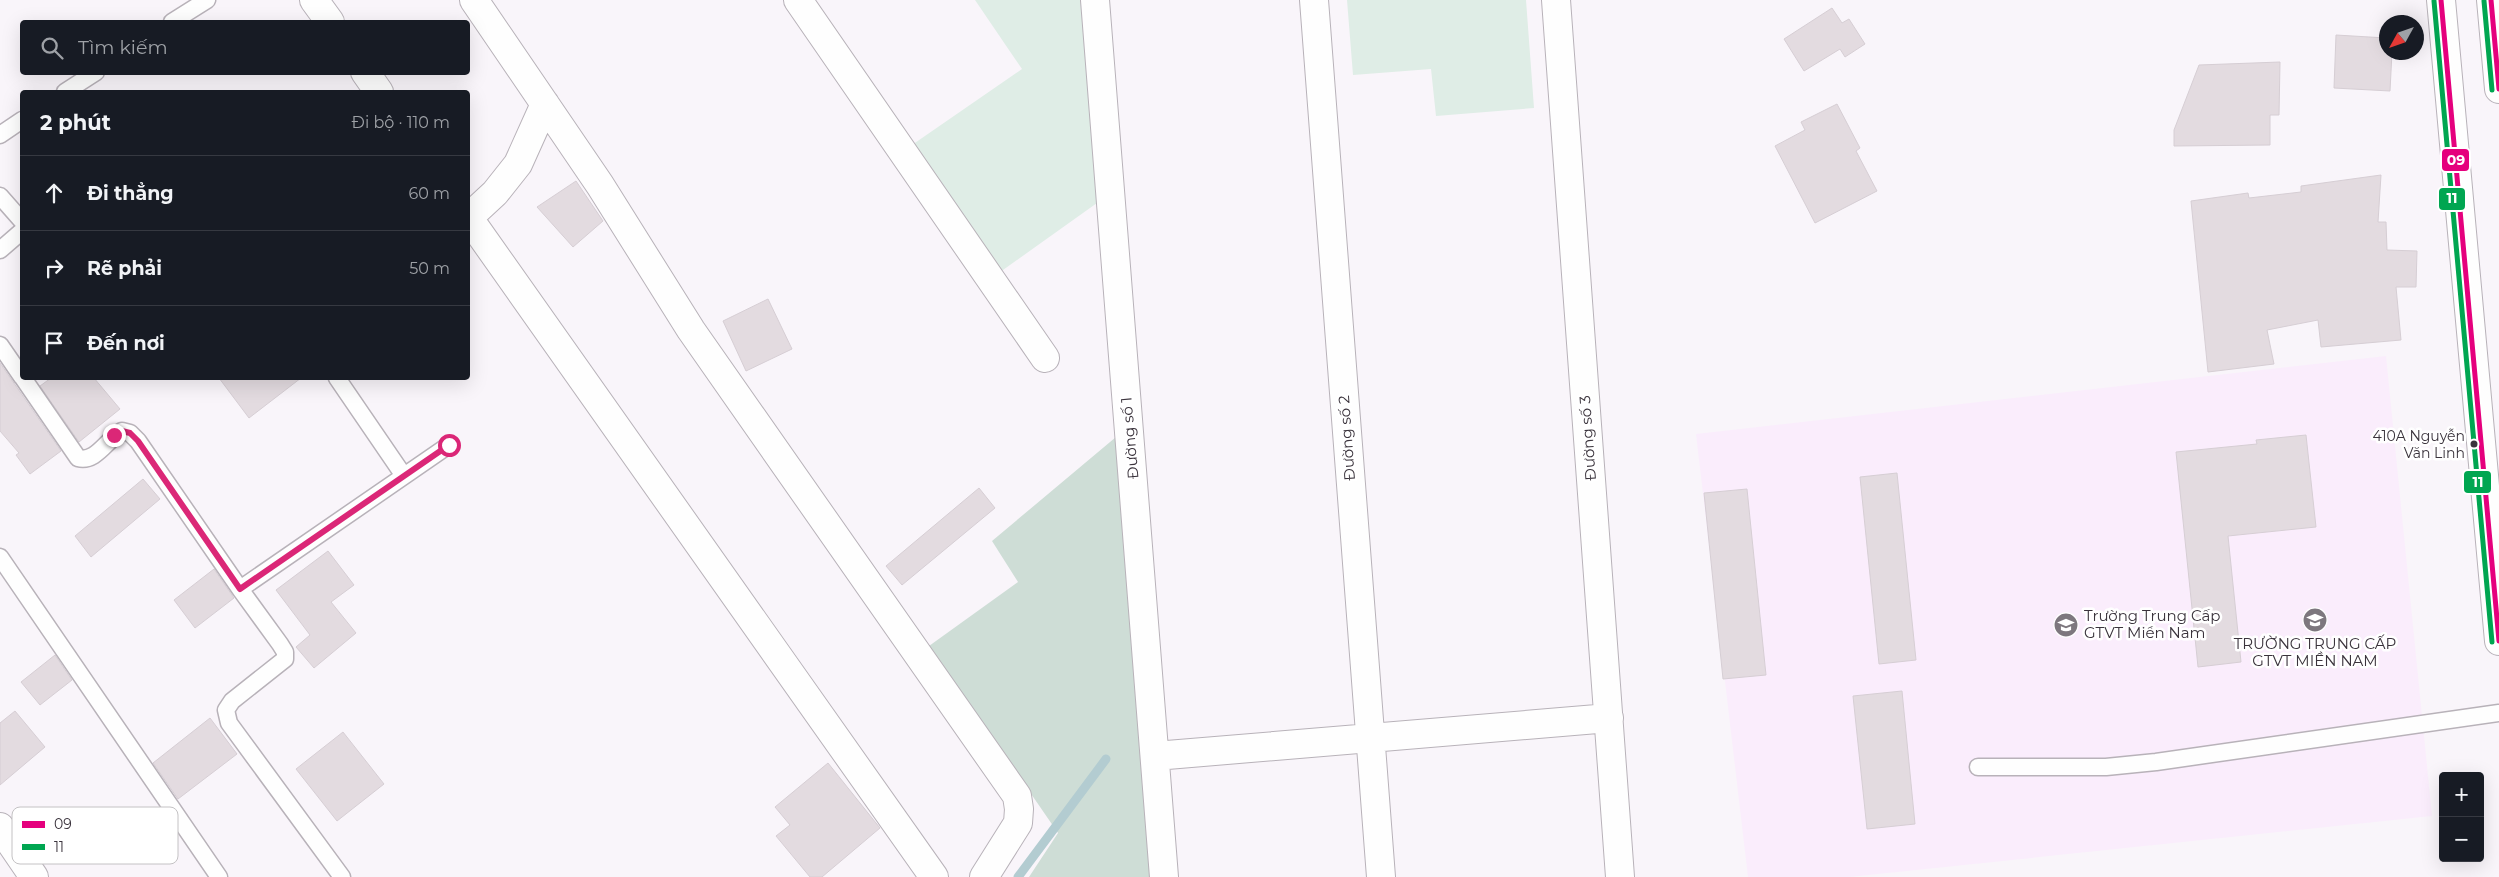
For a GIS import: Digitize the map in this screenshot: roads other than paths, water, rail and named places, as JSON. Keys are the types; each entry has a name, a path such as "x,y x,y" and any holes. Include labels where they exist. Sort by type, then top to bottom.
{"main road":[{"path":"314,0 329,20"},
{"path":"474,0 600,184 697,339 1017,796 1019,809 1018,823 984,877"},
{"path":"798,0 1045,358"},
{"name":"Đường số 1","path":"1095,0 1164,877"},
{"name":"Đường số 2","path":"1314,0 1381,877"},
{"name":"Đường số 3","path":"1556,0 1620,877"},
{"path":"2441,0 2499,641"},
{"path":"2491,0 2499,89"},
{"path":"367,75 378,90"},
{"path":"470,216 495,193 518,164 545,104"},
{"path":"470,221 934,877"},
{"path":"1155,756 1608,718"},
{"path":"0,827 12,845"},
{"path":"25,864 34,877"}],"lane":[{"path":"175,20 207,0"},
{"path":"68,90 91,75"},
{"path":"0,135 20,121"},
{"path":"0,196 20,219"},
{"path":"0,250 20,233"},
{"path":"0,345 20,373"},
{"path":"25,380 78,458 84,459 92,456 114,435 122,431 130,433 138,441 280,644 285,652 285,659 232,701 226,710 229,724 342,877"},
{"path":"338,380 404,476"},
{"path":"240,589 449,445"},
{"path":"0,558 171,807"},
{"path":"1978,767 2106,767 2156,762 2499,713"},
{"path":"178,817 219,877"}],"waterway":[{"path":"1018,877 1106,759"}],"place":[{"name":"410A Nguyễn Văn Linh","path":"2474,444"},
{"name":"TRƯỜNG TRUNG CẤP GTVT MIỀN NAM","path":"2315,620"},
{"name":"Trường Trung Cấp GTVT Miền Nam","path":"2066,625"}]}
